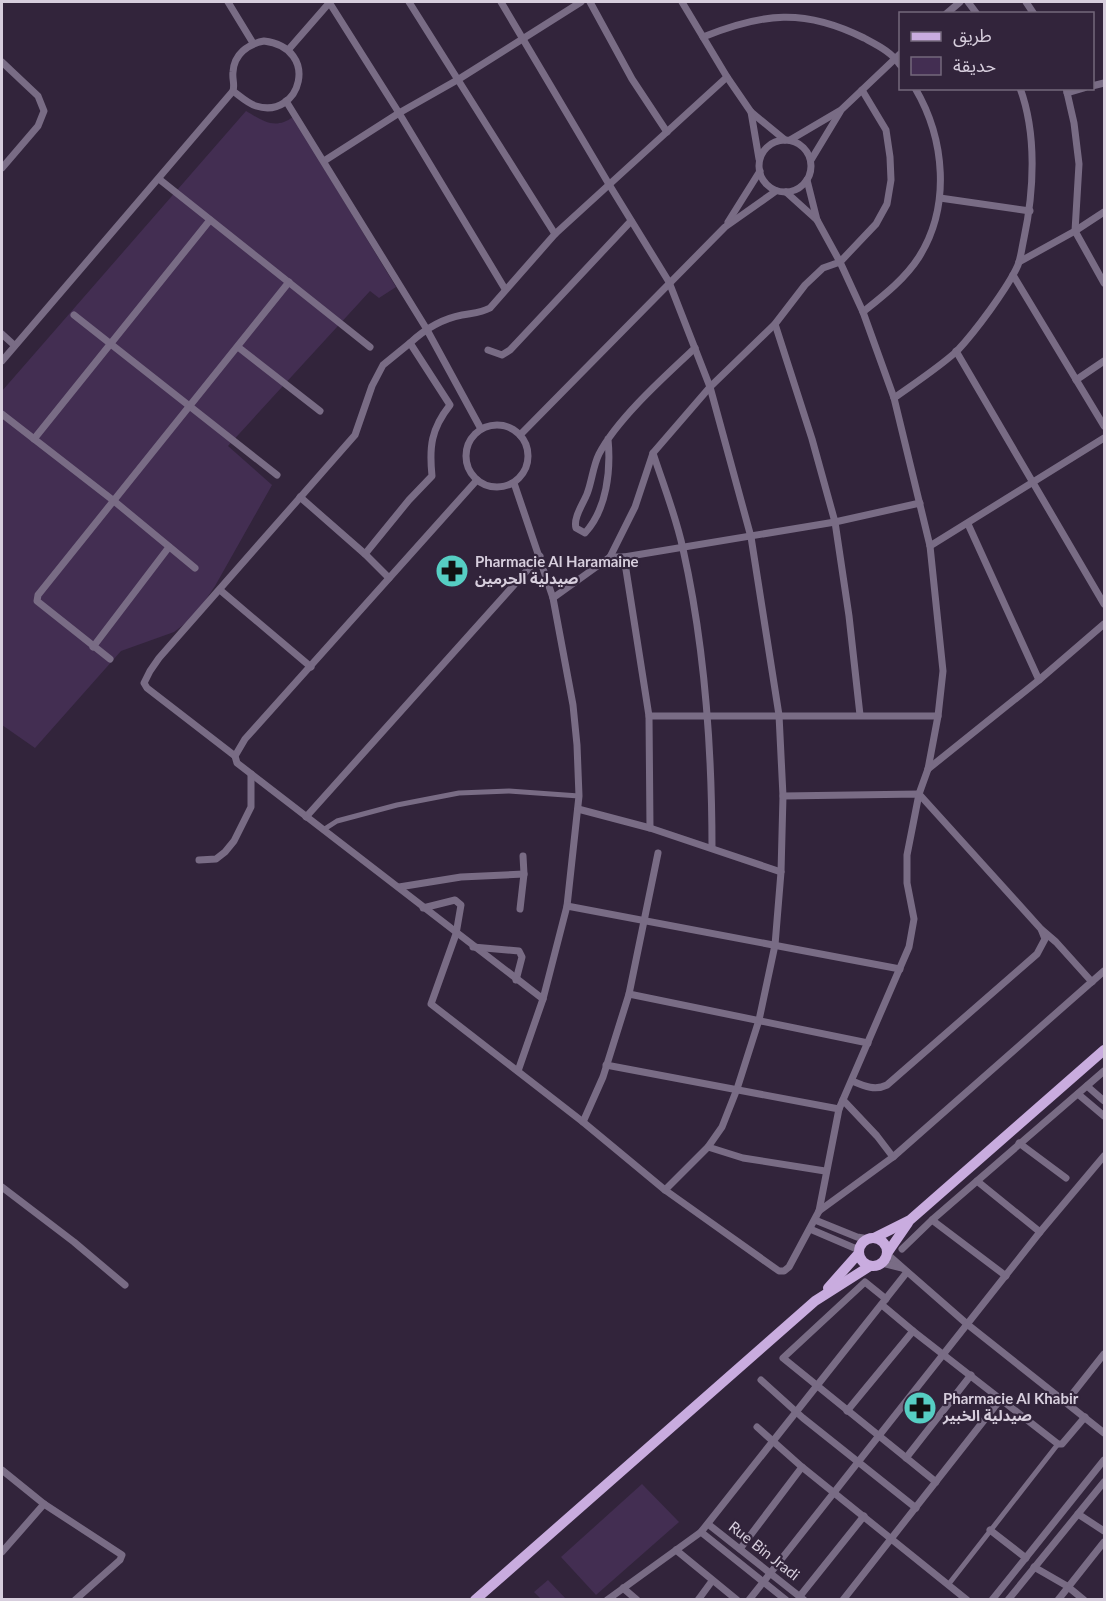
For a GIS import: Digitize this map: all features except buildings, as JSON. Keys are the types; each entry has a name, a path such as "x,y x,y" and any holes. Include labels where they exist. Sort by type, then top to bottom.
{"main road":[{"path":"475,1599 822,1296 886,1257 910,1220 1104,1050"},
{"path":"822,1296 859,1251 861,1244 910,1220"},
{"path":"872,1238 884,1242 886,1257"},
{"path":"859,1251 865,1263 870,1266"}],"street":[{"path":"228,2 253,43"},
{"path":"289,49 330,2 505,289"},
{"path":"409,2 555,234"},
{"path":"501,2 669,282 695,348 710,387 751,537 779,715 783,796 781,872 775,945 759,1020 722,1127 708,1147 665,1190"},
{"path":"324,161 581,2"},
{"path":"590,2 632,79 667,132"},
{"path":"682,2 751,112 787,140 803,147 811,160"},
{"path":"948,12 960,2"},
{"path":"703,37 743,22 761,18 807,18 842,28 898,56 841,110 787,140 775,142 767,147 759,161"},
{"path":"2,361 233,91 235,85 233,73 236,61 243,50 253,43 276,42 289,49 298,64 300,74 294,93 286,101 272,107 263,107 248,102 233,91"},
{"path":"2,62 38,96 44,111 38,126 2,168"},
{"path":"543,999 472,947 399,887 237,763 235,756 165,703 144,683 159,658 355,435 372,386 383,365 426,328 451,318 482,312 490,308 555,234 727,77"},
{"path":"553,598 610,557 635,507 652,453 710,387 775,324 805,285 823,268 840,262 876,225 887,204 891,180 890,157 886,130 862,90"},
{"path":"862,312 899,281 918,257 932,231 940,198 941,178 933,130 916,90"},
{"path":"894,398 956,351 977,327 1013,275 1019,262 1030,211 1032,158 1020,90"},
{"path":"1067,91 1079,164 1075,231 1104,283"},
{"path":"286,101 426,328 481,429"},
{"path":"786,192 800,187 807,180 811,170 811,160 841,110"},
{"path":"751,112 759,171 764,181 776,190 786,192 817,220"},
{"path":"725,227 759,171"},
{"path":"159,179 370,347"},
{"path":"423,908 455,900 460,902 461,908 456,934 431,1004 583,1122 665,1190 779,1271 784,1271 789,1267 819,1211 825,1171 839,1109 909,947 914,920 906,868 907,855 919,794 928,769 938,716 943,671 930,546 894,398 862,312 840,262 817,220 807,180"},
{"path":"520,435 725,227 776,190"},
{"path":"940,198 1030,211"},
{"path":"1019,262 1104,212"},
{"path":"34,439 210,220"},
{"path":"488,350 502,355 509,352 631,221"},
{"path":"1013,275 1104,426"},
{"path":"110,659 37,601 38,595 289,282"},
{"path":"75,315 276,475"},
{"path":"775,324 809,429 835,522 849,616 860,715"},
{"path":"2,334 14,345"},
{"path":"410,343 450,405"},
{"path":"238,347 320,411"},
{"path":"608,439 610,461 602,501 589,528 585,533 580,532 574,524 590,487 598,457 608,439 695,348"},
{"path":"956,351 1104,604"},
{"path":"1076,380 1104,361"},
{"path":"365,554 432,476 429,452 436,425 450,405 463,396"},
{"path":"2,414 114,501 195,568"},
{"path":"496,425 505,426 520,435 529,456 522,476 505,487 495,488 477,480 466,461 471,440 481,429 496,425"},
{"path":"930,546 1104,438"},
{"path":"652,453 683,548 696,626 708,717 712,786 712,848"},
{"path":"235,756 245,739 477,480"},
{"path":"514,483 553,598 573,705 579,796 567,906 543,999 518,1071"},
{"path":"300,497 389,578"},
{"path":"610,557 624,557 751,537 835,522 920,503"},
{"path":"968,524 1039,680"},
{"path":"93,646 170,547"},
{"path":"306,817 540,556"},
{"path":"624,557 649,716 650,828"},
{"path":"220,590 311,667"},
{"path":"928,769 1039,680 1104,624"},
{"path":"649,716 938,716"},
{"path":"199,860 216,859 234,841 251,807 251,774"},
{"path":"323,830 337,821 459,793 509,791 579,796"},
{"path":"783,796 919,794 1092,982"},
{"path":"578,809 650,828 781,872"},
{"path":"583,1122 606,1065 629,994 658,853"},
{"path":"520,909 524,874 523,856"},
{"path":"399,887 461,877 524,874"},
{"path":"567,906 900,969"},
{"path":"852,1081 870,1088 887,1085 1037,954 1045,939 1041,929"},
{"path":"472,947 519,951 522,957 516,980"},
{"path":"819,1211 893,1157 1104,971"},
{"path":"629,994 868,1042"},
{"path":"606,1065 839,1109"},
{"path":"902,1249 977,1180 1104,1071"},
{"path":"1087,1086 1104,1101"},
{"path":"1078,1094 1104,1116"},
{"path":"843,1100 877,1136 893,1157"},
{"path":"1019,1143 1066,1178"},
{"path":"708,1147 743,1158 825,1171"},
{"path":"749,1599 860,1462 1040,1232 1104,1156"},
{"path":"977,1180 1040,1232"},
{"path":"3,1192 74,1242 125,1285"},
{"path":"932,1220 1006,1276"},
{"path":"815,1221 857,1237 872,1238"},
{"path":"810,1229 859,1251"},
{"path":"886,1257 905,1270 967,1324 1104,1433"},
{"path":"607,1599 701,1532 884,1302 905,1270"},
{"path":"936,1482 783,1358 865,1282 913,1331 1058,1444"},
{"path":"847,1411 913,1331"},
{"path":"1066,1402 1104,1354"},
{"path":"906,1458 971,1375"},
{"path":"761,1380 796,1412 916,1508"},
{"path":"843,1599 1000,1400"},
{"path":"948,1585 1058,1444 1063,1443 1085,1417"},
{"path":"757,1427 802,1467 967,1599"},
{"path":"992,1599 1104,1460"},
{"path":"740,1549 802,1467"},
{"path":"2,1470 44,1504 122,1556 75,1599"},
{"path":"1008,1599 1104,1482"},
{"path":"2,1552 44,1504"},
{"path":"1078,1514 1104,1531"},
{"path":"802,1598 864,1516"},
{"name":"Rue Bin Jradi","path":"708,1524 802,1598"},
{"path":"990,1530 1026,1558"},
{"name":"Rue Bin Jradi","path":"701,1532 786,1599"},
{"path":"1058,1599 1104,1542"},
{"path":"676,1550 737,1599"},
{"path":"1034,1567 1084,1599"},
{"path":"698,1599 712,1581"},
{"path":"623,1588 637,1599"}],"green space":[{"path":"246,111 269,123 280,123 293,117 396,287 379,298 370,291 228,446 272,485 215,586 194,617 174,632 121,651 35,748 2,725 2,391"},
{"path":"642,1484 679,1522 596,1595 561,1557"},
{"path":"548,1580 566,1599 541,1599 534,1592"}],"place":[{"name":"Pharmacie Al Haramaine صيدلية الحرمين","path":"452,571"},
{"name":"Pharmacie Al Khabir صيدلية الخبير","path":"920,1408"}]}
